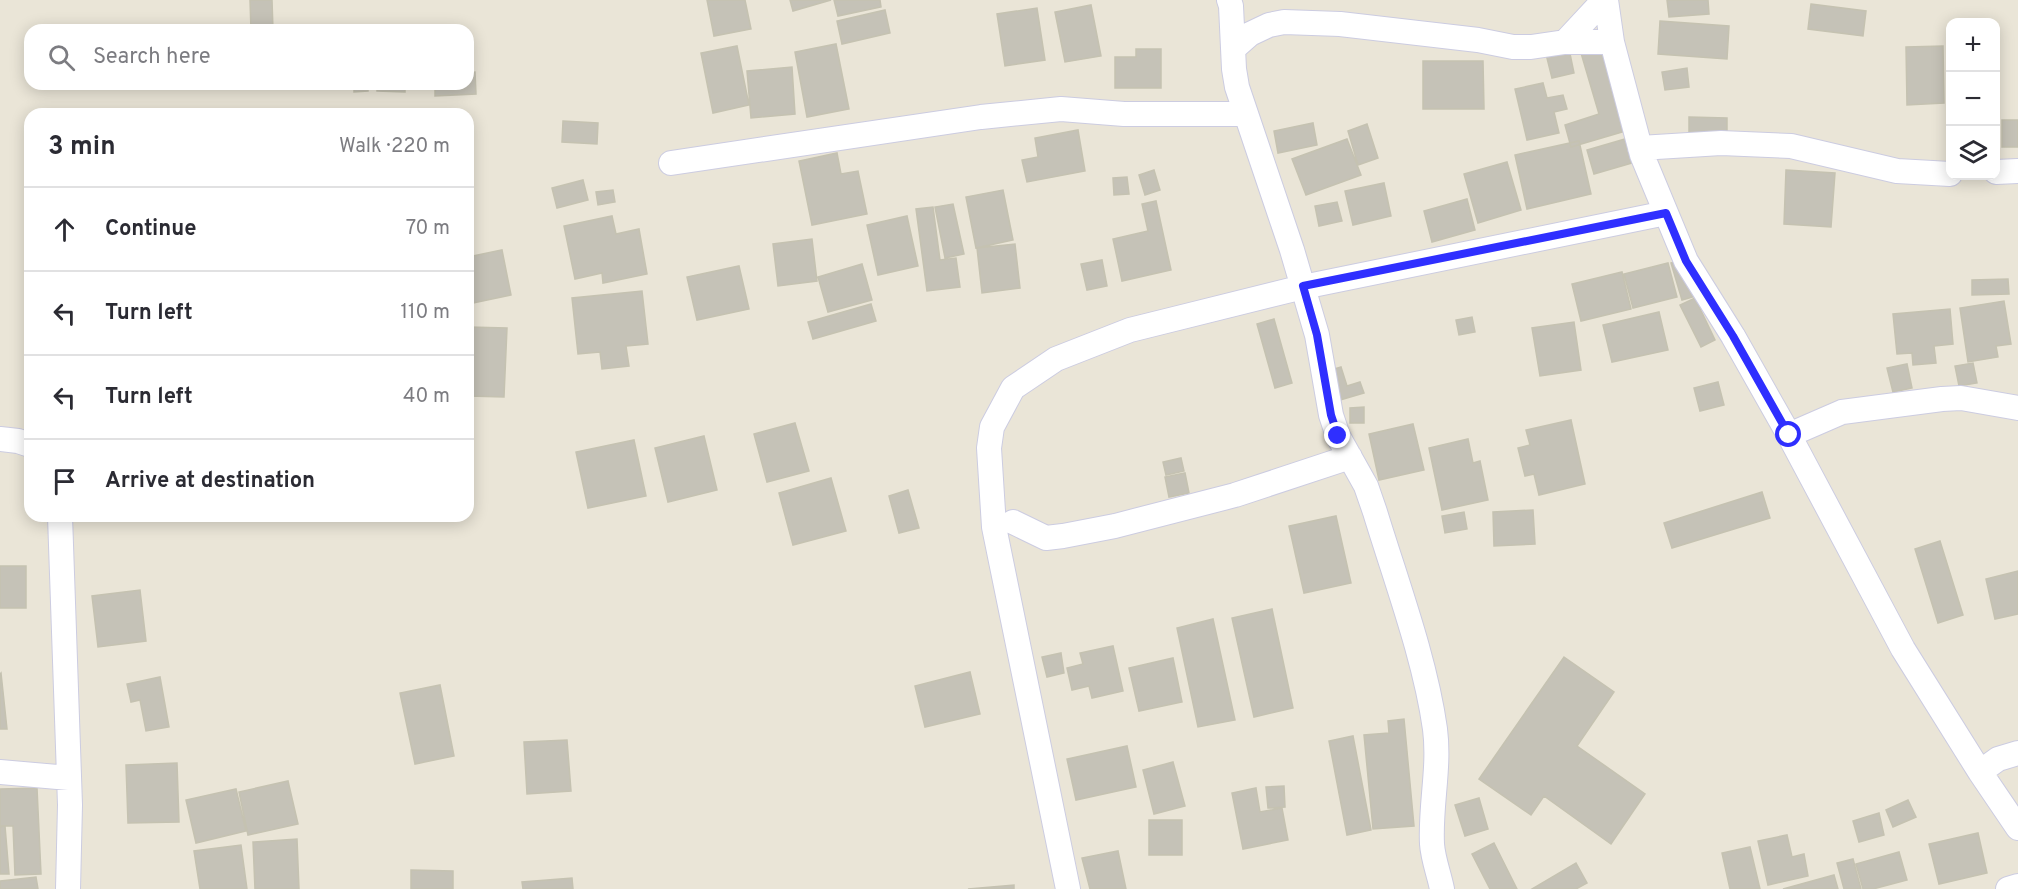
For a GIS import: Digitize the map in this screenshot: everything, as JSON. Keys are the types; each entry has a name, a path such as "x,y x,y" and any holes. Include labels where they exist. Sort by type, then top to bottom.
{"street":[{"path":"1565,42 1605,0"},
{"path":"1605,0 1612,42 1640,148 1686,261 1733,336 1789,435 1903,649 2018,828"},
{"path":"1230,3 1269,25"},
{"path":"1230,3 1234,69 1246,114 1317,335 1331,415 1338,436 1366,486 1375,512 1404,605 1429,700 1435,731 1437,765 1432,813 1432,846 1442,889"},
{"path":"1233,49 1250,34 1269,25 1284,22 1340,24 1513,46 1531,47 1565,42 1612,42"},
{"path":"671,164 981,117 1061,109 1124,114 1246,114"},
{"path":"1640,148 1721,142 1791,146 1897,171 1946,174"},
{"path":"2000,172 2018,171"},
{"path":"1068,889 994,527 989,457 992,427 1013,388 1056,359 1130,330 1303,286 1666,213"},
{"path":"1789,435 1842,412 1942,399 1970,399 2018,408"},
{"path":"0,439 24,444"},
{"path":"1013,522 1046,538 1115,526 1235,495 1350,457"},
{"path":"60,522 69,778 68,889"},
{"path":"1980,772 1998,759 2018,753"},
{"path":"0,772 69,778"},
{"path":"2008,889 2018,886"}],"building":[{"path":"250,0 272,0 273,24 251,24"},
{"path":"707,0 745,0 751,29 714,36"},
{"path":"790,0 831,0 793,11"},
{"path":"834,0 880,0 881,7 838,16"},
{"path":"1667,0 1708,0 1709,14 1669,17"},
{"path":"1811,4 1866,11 1863,36 1808,29"},
{"path":"1091,5 1101,56 1065,62 1055,12"},
{"path":"1037,8 1045,60 1005,66 997,14"},
{"path":"885,10 890,33 842,44 837,21"},
{"path":"1660,21 1729,26 1727,59 1658,54"},
{"path":"836,44 849,109 807,117 795,52"},
{"path":"737,46 749,105 713,113 701,53"},
{"path":"1604,46 1629,130 1571,147 1565,125 1599,114 1581,53"},
{"path":"1943,46 1944,103 1907,105 1906,47"},
{"path":"1136,49 1161,49 1161,88 1115,88 1115,57 1136,57"},
{"path":"1569,49 1574,73 1552,78 1546,54"},
{"path":"1423,61 1483,61 1484,109 1423,109"},
{"path":"792,67 795,114 751,118 747,71"},
{"path":"1687,68 1689,87 1665,90 1662,72"},
{"path":"474,72 476,94 435,96 435,90 474,90"},
{"path":"1543,83 1547,98 1563,95 1567,109 1554,112 1559,133 1527,140 1515,89"},
{"path":"405,90 405,92 377,91"},
{"path":"1689,117 1727,118 1727,132 1689,132"},
{"path":"2002,120 2018,120 2018,147 2002,147"},
{"path":"563,121 598,123 597,144 562,142"},
{"path":"1313,123 1317,145 1278,153 1274,131"},
{"path":"1367,124 1378,158 1358,165 1348,131"},
{"path":"1078,130 1085,171 1027,182 1022,160 1038,157 1035,138"},
{"path":"1347,139 1361,175 1306,195 1292,159"},
{"path":"1625,139 1632,163 1594,174 1587,150"},
{"path":"1579,141 1591,194 1527,209 1515,155"},
{"path":"837,153 841,174 858,171 867,214 812,225 799,161"},
{"path":"1507,162 1521,210 1478,223 1464,174"},
{"path":"1154,170 1160,190 1145,195 1139,175"},
{"path":"1786,170 1835,173 1831,227 1784,224"},
{"path":"1127,177 1129,194 1114,195 1113,178"},
{"path":"583,180 588,200 557,208 552,188"},
{"path":"1384,183 1391,216 1353,225 1345,191"},
{"path":"613,190 615,202 598,205 596,192"},
{"path":"1003,190 1013,240 976,248 966,197"},
{"path":"1467,199 1475,230 1432,242 1424,211"},
{"path":"1156,201 1171,270 1122,281 1113,239 1148,231 1142,204"},
{"path":"1337,202 1342,221 1319,226 1315,206"},
{"path":"953,204 964,254 945,258 935,207"},
{"path":"933,207 940,260 956,258 960,287 927,291 916,209"},
{"path":"612,216 616,234 639,229 647,274 603,283 602,273 575,279 564,226"},
{"path":"907,216 918,266 878,275 867,225"},
{"path":"812,239 817,281 778,286 773,244"},
{"path":"1015,244 1020,288 982,293 977,248"},
{"path":"502,250 511,295 474,303 474,256"},
{"path":"1685,259 1696,296 1682,300 1671,263"},
{"path":"1102,260 1107,286 1087,290 1081,264"},
{"path":"1668,263 1677,297 1633,308 1624,274"},
{"path":"862,264 872,300 828,312 818,277"},
{"path":"739,266 749,309 697,320 687,277"},
{"path":"1622,272 1631,309 1581,321 1572,284"},
{"path":"2008,279 2009,294 1972,295 1972,280"},
{"path":"642,291 648,344 626,346 629,366 602,369 600,352 578,354 572,298"},
{"path":"1695,298 1715,340 1701,347 1680,305"},
{"path":"2004,301 2011,344 1996,346 1998,357 1968,362 1960,308"},
{"path":"871,304 876,321 813,339 808,322"},
{"path":"1950,309 1953,344 1934,346 1936,363 1913,365 1912,353 1897,354 1893,314"},
{"path":"1659,312 1668,350 1612,362 1603,325"},
{"path":"1472,317 1475,332 1459,335 1456,320"},
{"path":"1274,319 1292,383 1275,388 1257,324"},
{"path":"1574,322 1581,370 1540,376 1532,328"},
{"path":"474,327 507,328 504,397 474,396"},
{"path":"1973,363 1977,383 1959,386 1955,366"},
{"path":"1907,364 1912,388 1893,392 1887,368"},
{"path":"1341,367 1347,386 1360,382 1364,393 1340,400 1331,370"},
{"path":"1718,382 1724,405 1700,411 1694,388"},
{"path":"1364,407 1364,423 1350,423 1350,408"},
{"path":"1571,420 1585,484 1539,495 1534,474 1525,476 1518,448 1530,445 1526,430"},
{"path":"795,423 809,471 767,482 754,434"},
{"path":"1413,424 1424,470 1379,480 1369,434"},
{"path":"704,436 717,490 668,502 655,448"},
{"path":"1468,439 1473,463 1480,461 1488,500 1442,510 1429,448"},
{"path":"634,440 646,496 588,508 576,452"},
{"path":"1181,458 1184,471 1166,475 1163,462"},
{"path":"1185,473 1189,493 1169,497 1165,477"},
{"path":"831,478 846,531 793,545 779,493"},
{"path":"908,490 919,528 899,533 889,496"},
{"path":"1762,492 1770,518 1672,548 1664,523"},
{"path":"1533,510 1535,544 1494,546 1493,512"},
{"path":"1464,512 1467,529 1445,533 1442,516"},
{"path":"1336,516 1351,583 1304,593 1289,526"},
{"path":"1940,541 1963,615 1938,623 1915,549"},
{"path":"0,566 26,566 26,608 0,608"},
{"path":"2018,571 2018,614 1995,619 1986,579"},
{"path":"140,590 146,641 98,647 92,596"},
{"path":"1272,609 1293,708 1254,717 1232,618"},
{"path":"1213,619 1235,720 1198,727 1177,628"},
{"path":"1113,646 1123,691 1092,698 1089,686 1072,690 1067,668 1083,664 1080,653"},
{"path":"1061,653 1064,673 1047,677 1042,657"},
{"path":"1564,657 1614,692 1577,746 1645,794 1611,844 1544,796 1531,815 1479,779"},
{"path":"1173,658 1182,702 1139,711 1129,668"},
{"path":"970,672 980,714 925,727 915,686"},
{"path":"1,673 7,729 0,729"},
{"path":"160,677 169,727 146,731 140,700 131,702 127,684"},
{"path":"440,685 454,756 415,764 400,693"},
{"path":"1404,719 1414,826 1373,829 1364,735 1389,733 1388,721"},
{"path":"1353,736 1371,830 1347,835 1329,741"},
{"path":"567,740 571,791 527,794 524,742"},
{"path":"1127,746 1136,787 1076,800 1067,759"},
{"path":"1173,762 1185,806 1154,814 1143,770"},
{"path":"177,763 179,822 128,823 126,765"},
{"path":"288,781 298,824 248,835 239,792"},
{"path":"1284,786 1285,807 1268,808 1266,787"},
{"path":"37,788 41,874 15,875 13,826 0,826 0,789"},
{"path":"1256,788 1260,812 1282,808 1288,840 1243,849 1232,793"},
{"path":"236,789 246,831 196,843 186,800"},
{"path":"1479,798 1488,829 1465,836 1455,805"},
{"path":"1908,800 1916,817 1893,827 1886,810"},
{"path":"1879,813 1884,835 1859,842 1853,821"},
{"path":"1149,820 1182,820 1182,855 1149,855"},
{"path":"5,826 9,874 0,874 0,827"},
{"path":"1978,833 1987,873 1939,884 1929,844"},
{"path":"1787,835 1792,857 1804,854 1808,876 1768,885 1758,841"},
{"path":"297,839 299,889 255,889 253,842"},
{"path":"1494,843 1517,889 1490,889 1472,854"},
{"path":"241,845 247,889 200,889 194,851"},
{"path":"1750,847 1760,889 1730,889 1722,853"},
{"path":"1118,851 1126,889 1090,889 1082,858"},
{"path":"1899,852 1907,880 1873,889 1863,889 1856,864"},
{"path":"1853,859 1861,889 1844,889 1837,863"},
{"path":"1576,863 1587,883 1576,889 1532,889"},
{"path":"411,870 453,871 453,889 411,889"},
{"path":"1834,875 1838,889 1783,889"},
{"path":"36,877 38,889 0,889 0,881"},
{"path":"572,878 573,889 523,889 522,882"},
{"path":"1014,885 1014,889 968,889"}],"route":[{"path":"1338,436 1331,415 1317,335 1303,286 1666,213 1686,261 1733,336 1789,435"}]}
